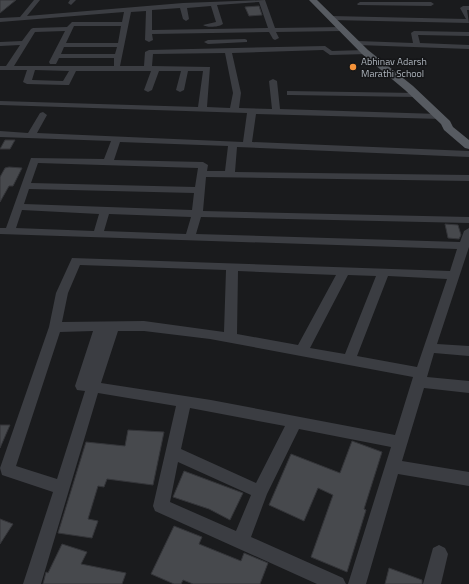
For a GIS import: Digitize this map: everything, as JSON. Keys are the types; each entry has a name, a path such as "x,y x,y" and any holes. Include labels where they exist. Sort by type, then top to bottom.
{"main road":[{"path":"313,0 358,43 365,52 417,95 448,128 469,146"},
{"path":"442,120 469,135"}],"street":[{"path":"20,19 37,0"},
{"path":"144,0 150,30 149,40"},
{"path":"0,22 223,1 262,0 279,48"},
{"path":"357,2 378,19"},
{"path":"357,2 433,10 469,20"},
{"path":"213,3 225,41"},
{"path":"183,5 186,19"},
{"path":"469,8 463,8 469,20"},
{"path":"116,69 128,9"},
{"path":"331,18 378,19 433,10"},
{"path":"50,68 77,14"},
{"path":"4,68 25,43 33,30 125,24"},
{"path":"150,30 222,28 273,31 342,29"},
{"path":"148,90 152,69 149,52 222,28"},
{"path":"150,30 182,42 207,70 202,110"},
{"path":"417,45 414,33 469,34"},
{"path":"208,42 245,41"},
{"path":"0,44 25,43"},
{"path":"358,43 469,47"},
{"path":"61,45 120,46"},
{"path":"4,68 185,69 200,61 228,52 279,48 325,48 330,53 365,52"},
{"path":"228,52 237,93 234,110"},
{"path":"56,56 118,56"},
{"path":"32,68 27,82 66,83 74,68"},
{"path":"180,90 185,69"},
{"path":"273,81 276,112"},
{"path":"290,93 307,93 350,104 442,120"},
{"path":"0,103 276,112 417,95"},
{"path":"247,145 252,111"},
{"path":"31,135 43,115"},
{"path":"0,134 469,154"},
{"path":"108,162 117,138"},
{"path":"230,174 233,144"},
{"path":"190,237 197,213 203,166 108,162 34,160 17,207 5,231 190,237 467,238 429,348 357,584"},
{"path":"202,174 469,178"},
{"path":"25,186 200,190"},
{"path":"17,207 104,211 469,220"},
{"path":"98,234 104,211"},
{"path":"63,488 7,470 55,327 62,293 76,261 454,275"},
{"path":"230,338 232,267"},
{"path":"302,351 344,271"},
{"path":"349,360 383,272"},
{"path":"32,584 63,488 87,386 107,326"},
{"path":"55,327 144,326 230,338 349,360 420,378 469,387"},
{"path":"429,348 469,351"},
{"path":"87,386 184,402 400,442"},
{"path":"184,402 161,506 338,584"},
{"path":"241,541 260,492 295,422"},
{"path":"173,452 260,492"},
{"path":"393,466 469,479"},
{"path":"432,584 439,554"}],"building":[{"path":"0,0 16,0 0,13"},
{"path":"259,6 262,15 249,16 245,7"},
{"path":"5,140 15,140 10,149 0,149"},
{"path":"5,168 22,168 13,186 9,186 0,202 0,177"},
{"path":"445,224 458,225 461,235 459,239 448,238"},
{"path":"0,425 10,425 0,448"},
{"path":"128,430 164,432 153,485 107,479 104,487 98,486 88,519 98,521 92,538 58,533 86,442 125,446"},
{"path":"352,441 382,452 364,509 366,510 347,572 311,557 333,495 318,488 304,521 269,505 291,454 340,473"},
{"path":"184,471 243,493 230,520 209,509 173,497"},
{"path":"0,519 13,524 0,544"},
{"path":"174,526 202,537 199,544 241,561 244,553 268,563 260,584 193,584 183,580 181,584 174,584 151,574"},
{"path":"62,544 87,552 81,564 126,573 122,584 43,584 46,572 48,573"},
{"path":"389,568 422,580 422,584 385,584"}],"place":[{"name":"Abhinav Adarsh Marathi School","path":"353,67"}]}
